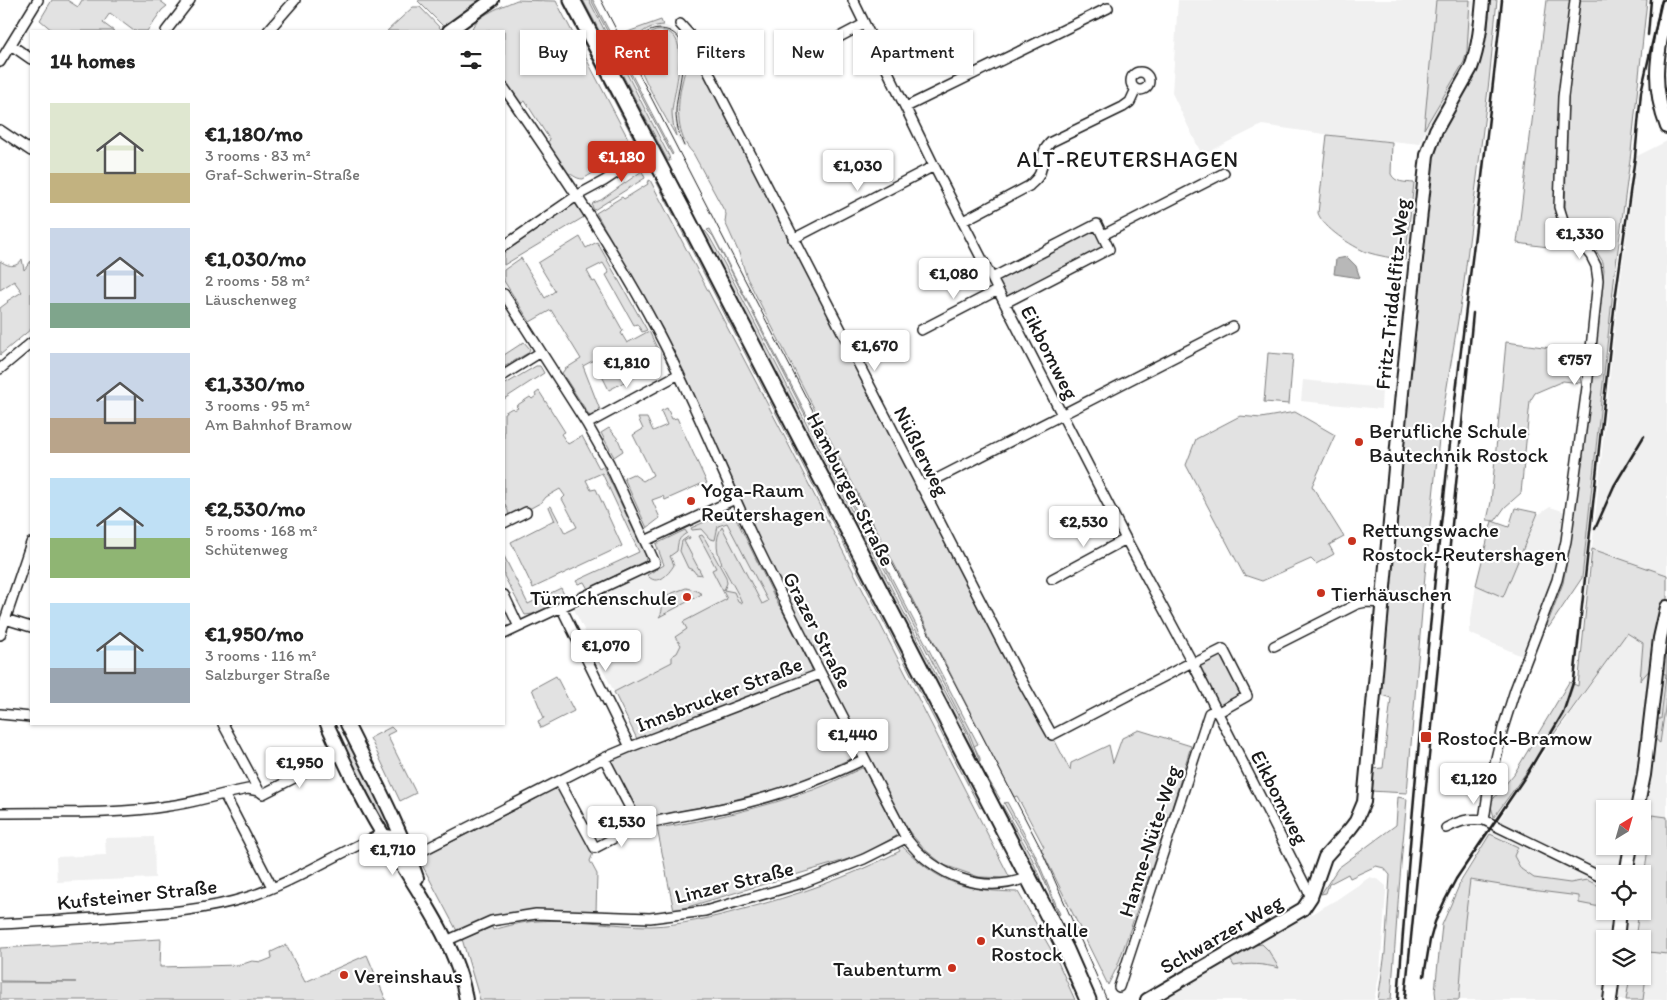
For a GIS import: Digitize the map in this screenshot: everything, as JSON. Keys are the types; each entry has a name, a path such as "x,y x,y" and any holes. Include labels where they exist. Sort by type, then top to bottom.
{"main road":[{"name":"Hamburger Straße","path":"572,0 1074,966 1088,1000"}],"street":[{"path":"0,62 38,0"},
{"path":"167,30 190,0"},
{"path":"269,30 295,0"},
{"path":"459,29 492,0"},
{"name":"Eikbomweg","path":"853,0 934,166 1311,897"},
{"name":"Fritz-Triddelfitz-Weg","path":"1311,897 1325,856 1350,830 1364,802 1403,382 1427,155 1436,130 1472,68 1484,0"},
{"path":"1484,820 1488,793 1503,728 1515,690 1557,580 1569,525 1587,387 1598,280 1596,266 1591,256 1564,223 1559,207 1563,96 1575,0"},
{"path":"1667,6 1656,67 1657,96 1667,127"},
{"path":"906,106 1108,8"},
{"name":"Nüßlerweg","path":"680,24 689,34 1014,667 1052,736 1192,663"},
{"path":"843,35 864,24"},
{"path":"11,44 30,58"},
{"name":"Grazer Straße","path":"505,89 578,195 638,298 679,374 735,499 820,674 906,838 916,852 929,862 944,872 960,878 996,884 1010,883 1028,877"},
{"path":"963,221 1036,180 1040,173 1042,154 1051,142 1123,107 1130,102 1136,89"},
{"path":"0,130 30,150"},
{"path":"505,245 578,195 604,181 651,150"},
{"path":"793,238 934,166"},
{"path":"1103,235 1224,173"},
{"path":"992,278 1097,224 1103,235 1110,249 1005,303"},
{"path":"921,330 998,290"},
{"path":"505,296 587,424 609,463 655,562 505,633"},
{"path":"921,487 1234,327"},
{"path":"0,370 30,344"},
{"path":"505,374 541,352"},
{"path":"587,424 679,374"},
{"path":"645,541 735,499"},
{"path":"505,522 526,512"},
{"path":"1052,579 1126,539"},
{"path":"0,635 30,545"},
{"path":"505,597 519,626"},
{"path":"1274,646 1357,604 1366,602 1382,603"},
{"path":"561,607 630,747"},
{"path":"1640,800 1660,638 1667,608"},
{"path":"6,619 30,627"},
{"path":"1192,663 1222,649 1247,696 1216,711"},
{"name":"Innsbrucker Straße","path":"410,857 604,758 820,674"},
{"name":"Hanne-Nüte-Weg","path":"1120,987 1209,713 1216,711"},
{"path":"0,714 30,718"},
{"path":"224,725 258,791"},
{"path":"327,725 382,834 405,868 446,940 457,966 466,1000"},
{"path":"347,725 403,839 425,904"},
{"path":"0,812 116,811 169,806 248,789 263,794 341,754"},
{"path":"604,758 639,825"},
{"path":"559,781 594,848 639,825 727,807 781,793 838,772 865,759"},
{"path":"224,794 272,887"},
{"path":"1446,828 1472,818 1484,820 1596,875"},
{"path":"382,834 397,836 403,839"},
{"name":"Kufsteiner Straße","path":"0,924 161,913 225,904 272,887 382,834"},
{"name":"Linzer Straße","path":"446,940 491,921 527,915 554,914 650,918 705,911 803,883 864,859 906,838"},
{"name":"Schwarzer Weg","path":"1146,1000 1304,909 1311,897"},
{"path":"1610,1000 1611,985"}],"shaded area":[{"path":"52,0 67,0 78,7 82,0 159,0 167,6 148,30 133,30 110,13 103,23 113,30 52,30 40,20"},
{"path":"481,0 444,27 418,1"},
{"path":"517,0 556,1 571,30 520,30 520,75 586,75 586,58 632,146 631,149 583,179 565,172 546,143 550,140 525,101 520,104 505,81 505,30 472,30 474,24 484,15"},
{"path":"583,0 589,0 604,30 599,30"},
{"path":"591,0 593,0 609,30 607,30"},
{"path":"1178,0 1473,0 1468,53 1463,66 1420,144 1324,134 1262,125 1202,155 1172,93"},
{"path":"1436,0 1470,0 1467,51 1464,62 1424,129"},
{"path":"1490,0 1497,0 1489,81 1463,290 1440,429 1425,575 1407,793 1370,791 1371,769 1383,768 1391,698 1378,694 1433,147 1479,62 1488,29"},
{"path":"1547,0 1571,0 1560,81 1555,208 1558,228 1548,247 1517,243"},
{"path":"1579,0 1647,0 1582,578 1549,627 1547,625 1563,583 1571,540 1604,270 1603,262 1592,244 1568,223 1565,210 1568,94"},
{"path":"565,2 580,30 577,30 563,3"},
{"path":"413,7 420,7 441,29 440,30 388,30"},
{"path":"661,20 663,25 646,30 633,30"},
{"path":"663,25 678,33 678,74 668,49 668,30 644,30 653,26"},
{"path":"668,32 676,39 678,46 678,76 672,112 676,136 644,75 668,75"},
{"path":"586,42 596,61 596,66 586,47"},
{"path":"678,74 683,75 680,125 686,147 683,147 676,136 672,114"},
{"path":"601,75 603,75 633,132 636,143"},
{"path":"623,75 627,75 669,156 670,161 668,161"},
{"path":"630,75 632,75 672,155"},
{"path":"683,75 710,75 1070,770 1071,763 1109,745 1113,763 1122,738 1139,730 1191,746 1164,833 1117,967 1108,985 1041,849 1044,847 1017,796 1014,797 747,278 739,253 725,222 726,214 693,153 683,139 679,122"},
{"path":"1327,135 1392,142 1391,174 1398,181 1414,183 1405,260 1366,252 1339,236 1321,219 1318,213"},
{"path":"1667,141 1667,575 1592,549 1616,315 1637,156"},
{"path":"642,171 645,178 594,210 593,203 601,200"},
{"path":"657,178 984,807 980,808 655,179"},
{"path":"650,180 780,428 1010,878 979,877 944,865 924,849 907,829 788,601 735,489 685,374 662,328 596,213 622,197 624,199 648,184 647,182"},
{"path":"575,203 584,217 505,264 505,252"},
{"path":"1096,228 1104,244 1103,249 1006,299 995,278"},
{"path":"710,229 978,744 974,746 713,236 707,230"},
{"path":"705,231 724,263 967,732 978,762 1000,799 996,801 703,232"},
{"path":"580,237 586,248 597,242 647,330 642,332 637,324 634,325 606,275 609,273 603,263 587,271 593,282 595,281 623,331 621,333 627,343 649,331 658,350 647,356 653,367 609,390 594,360 583,366 602,415 593,421 562,373 581,359 551,310 530,322 505,283 505,269 521,258 545,298 555,291 538,263"},
{"path":"1347,257 1356,266 1360,278 1334,274 1336,259"},
{"path":"22,259 24,270 30,262 30,330 0,355 0,308 7,301 22,292 14,281 0,290 0,261 12,266"},
{"path":"524,342 530,349 528,353 505,366 505,354"},
{"path":"1506,342 1573,351 1576,353 1581,383 1563,381 1535,393 1530,401 1521,493 1505,507 1495,521 1487,520 1491,502"},
{"path":"1268,353 1293,355 1289,404 1264,402"},
{"path":"536,366 540,366 544,373 505,398 505,384"},
{"path":"1303,380 1382,388 1381,409 1301,401"},
{"path":"539,391 565,432 561,434 568,444 582,436 599,468 603,466 645,554 646,559 643,562 588,589 584,582 578,584 576,581 639,552 602,473 586,480 591,490 596,489 622,546 533,588 511,542 555,521 549,507 551,506 565,533 577,527 562,499 565,496 560,489 546,497 542,502 509,520 505,505 505,412 512,408 514,410 518,408 516,406 530,397 532,399 536,396 535,394"},
{"path":"667,408 672,419 677,418 707,483 665,500 663,496 652,500 660,518 647,528 624,478 633,474 643,481 653,475 633,435 643,429 638,418 647,418 653,431 667,425 661,411"},
{"path":"1295,412 1335,435 1312,486 1344,537 1329,545 1334,554 1316,564 1311,559 1262,581 1244,575 1186,465 1196,439 1240,416 1261,418"},
{"path":"609,428 618,439 623,451 614,457 601,433"},
{"path":"1550,507 1566,512 1565,534 1550,592 1524,657 1469,633 1476,585 1503,597 1538,515"},
{"path":"1515,508 1538,513 1503,597 1476,585 1492,521 1509,527"},
{"name":"Türmchenschule","path":"732,510 779,606 614,692 574,609 664,565 656,544"},
{"path":"732,510 812,669 811,673 637,739 614,692 672,662 672,656 677,653 681,645 675,637 687,629 683,622 727,599 712,570 716,568 699,536 702,535 705,539 726,577 727,583 724,590 734,592 738,601 742,603 719,556 718,536 722,527 762,604 768,601 727,523 718,526 715,540 710,539 701,529 692,530 691,528"},
{"path":"685,530 687,533 679,540 677,551 670,556 674,565 672,569 658,580 647,575 664,565 656,544"},
{"path":"689,536 690,538 684,541 702,575 696,574 688,568 680,551 682,541"},
{"path":"1592,549 1667,575 1667,607 1657,661 1640,681 1643,643 1627,633 1494,817 1490,803 1514,774 1569,682 1578,686"},
{"path":"505,558 528,604 561,588 566,599 533,614 525,615 505,578"},
{"path":"686,588 702,594 659,617 662,611 662,600 667,595"},
{"path":"1627,633 1643,643 1640,680 1660,638 1667,639 1667,1000 1448,1000 1466,874 1528,774"},
{"path":"1667,648 1667,695 1660,743 1655,736 1654,719 1661,719 1666,674 1660,673 1663,651"},
{"path":"1217,656 1222,657 1242,691 1239,697 1221,706 1219,706 1198,667 1199,664"},
{"path":"556,676 574,711 541,728 538,721 544,718 532,689"},
{"path":"818,681 861,761 850,759 781,788 717,804 661,815 639,825 606,761 628,751"},
{"path":"391,727 395,731 387,735 416,793 400,801 370,738"},
{"path":"350,744 394,831 386,830 344,747"},
{"path":"862,768 898,835 862,855 674,911 657,828 755,808 819,788"},
{"path":"557,786 595,848 590,861 597,874 596,913 491,920 457,931 420,858 534,800"},
{"path":"1398,797 1407,799 1391,1000 1378,1000 1385,953 1390,875 1384,868 1376,866 1350,878 1348,874 1329,884 1326,893 1321,894 1338,868 1396,825"},
{"path":"1007,802 1034,852 1059,915 1033,854 1004,803"},
{"path":"1001,805 1031,856 1050,903 1008,824 1010,823"},
{"path":"1652,815 1667,817 1667,954 1651,952 1651,930 1636,930 1638,920 1651,920 1651,865 1646,865 1647,855 1651,855"},
{"path":"1490,834 1518,847 1514,856 1521,869 1534,878 1570,883 1587,880 1596,884 1596,906 1579,903 1579,896 1470,880 1459,1000 1436,1000 1435,991 1442,925 1461,881"},
{"path":"154,837 155,878 57,882 56,857 106,855 105,838"},
{"path":"897,846 902,846 929,869 954,883 983,890 1018,892 1057,960 1075,1000 480,1000 462,939 492,927 493,930 537,921 551,920 651,926 707,918 781,899 822,885 900,851"},
{"path":"1370,877 1379,880 1386,886 1380,971 1374,1000 1160,1000 1336,900"},
{"path":"161,939 160,967 240,965 252,961 262,962 272,958 271,952 286,945 305,982 367,955 386,1000 0,1000 0,982 76,982 0,981 0,948"},
{"path":"1262,944 1279,968 1256,964 1234,966 1230,959 1255,945"},
{"path":"1628,985 1645,985 1643,1000 1626,1000"}],"tram line":[{"path":"601,0 1041,849 1107,1000"},
{"path":"654,30 667,30"},
{"path":"668,30 675,34 681,42 683,49 676,112 678,129 684,146"}],"railway":[{"path":"1398,1000 1430,622 1502,0"},
{"path":"1648,35 1651,0"},
{"path":"1424,976 1430,940 1435,922 1445,900 1456,879 1527,774 1563,713 1574,680 1615,300 1635,157 1641,92 1662,0"},
{"path":"1405,998 1473,313"},
{"path":"1595,529 1614,486 1644,436"}],"place":[{"name":"Berufliche Schule Bautechnik Rostock","path":"1359,442"},
{"name":"Yoga-Raum Reutershagen","path":"691,501"},
{"name":"Rettungswache Rostock-Reutershagen","path":"1352,541"},
{"name":"Tierhäuschen","path":"1321,593"},
{"name":"Türmchenschule","path":"687,597"},
{"name":"Rostock-Bramow","path":"1426,737"},
{"name":"Kunsthalle Rostock","path":"981,941"},
{"name":"Taubenturm","path":"952,968"},
{"name":"Vereinshaus","path":"344,975"}],"district":[{"name":"ALT-REUTERSHAGEN","path":"1128,159"}]}
